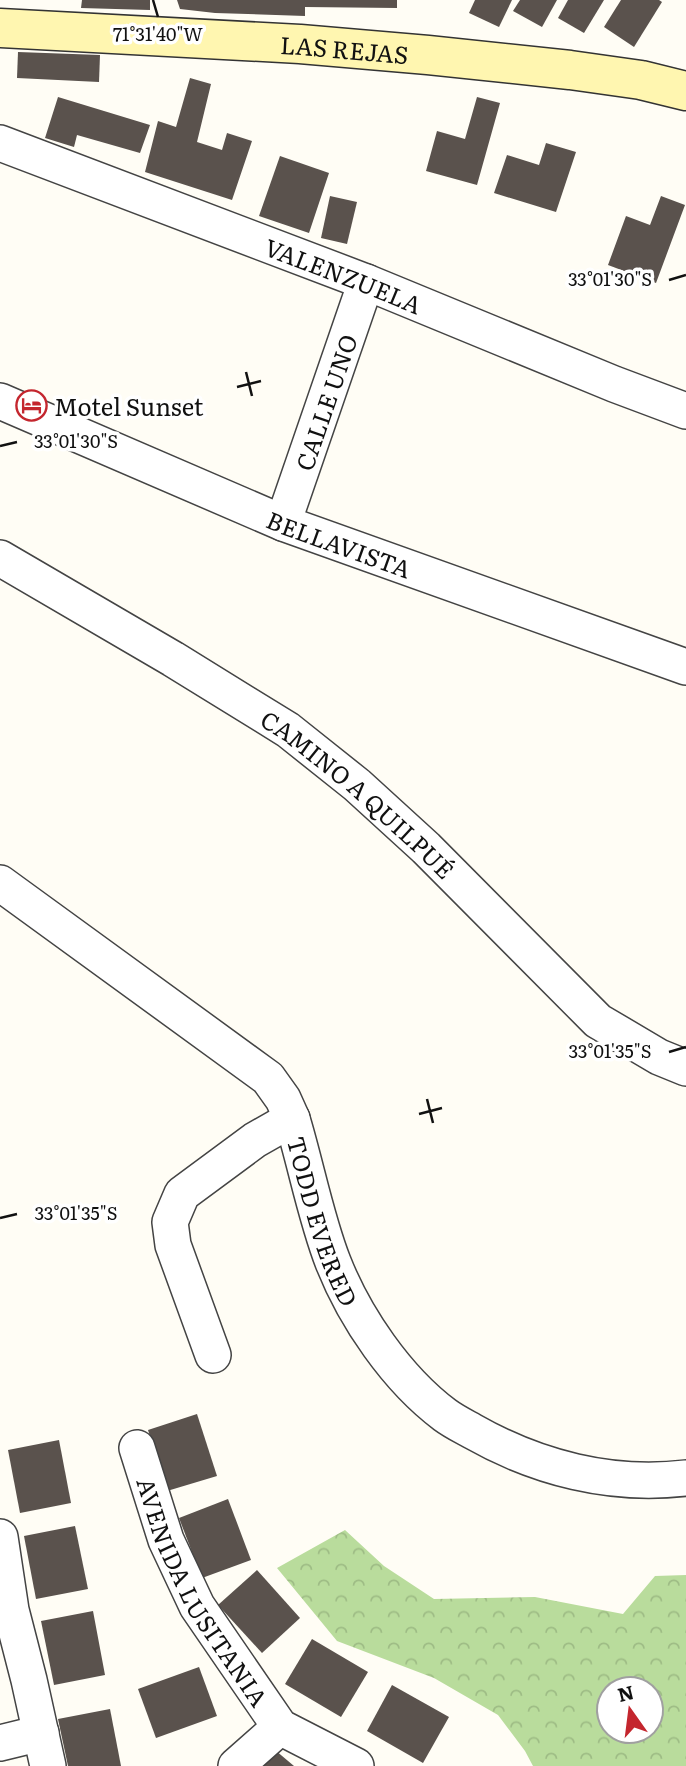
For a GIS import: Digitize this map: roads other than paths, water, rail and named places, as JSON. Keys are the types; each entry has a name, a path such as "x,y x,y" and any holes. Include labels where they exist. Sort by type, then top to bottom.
{"street":[{"name":"LAS REJAS","path":"0,28 351,48 570,70 641,80 686,91"},
{"name":"VALENZUELA","path":"0,143 366,282 686,411"},
{"name":"CALLE UNO","path":"283,523 366,282"},
{"name":"BELLAVISTA","path":"0,401 283,523 686,667"},
{"name":"CAMINO A QUILPUÉ","path":"0,558 288,730 358,785 416,839 597,1021 659,1057 686,1068"},
{"name":"TODD EVERED","path":"0,883 268,1078 283,1098 292,1119 333,1262 358,1313 383,1350 418,1392 445,1416 495,1444 575,1473 643,1480 686,1478"},
{"path":"213,1355 173,1245 170,1222 182,1194 255,1140 292,1119"},
{"name":"AVENIDA LUSITANIA","path":"137,1448 166,1540 197,1606 280,1727 356,1766"},
{"path":"0,1537 5,1611 44,1749 0,1743"},
{"name":"AVENIDA LUSITANIA","path":"236,1766 280,1727"}],"place":[{"name":"Motel Sunset","path":"31,405"}]}
